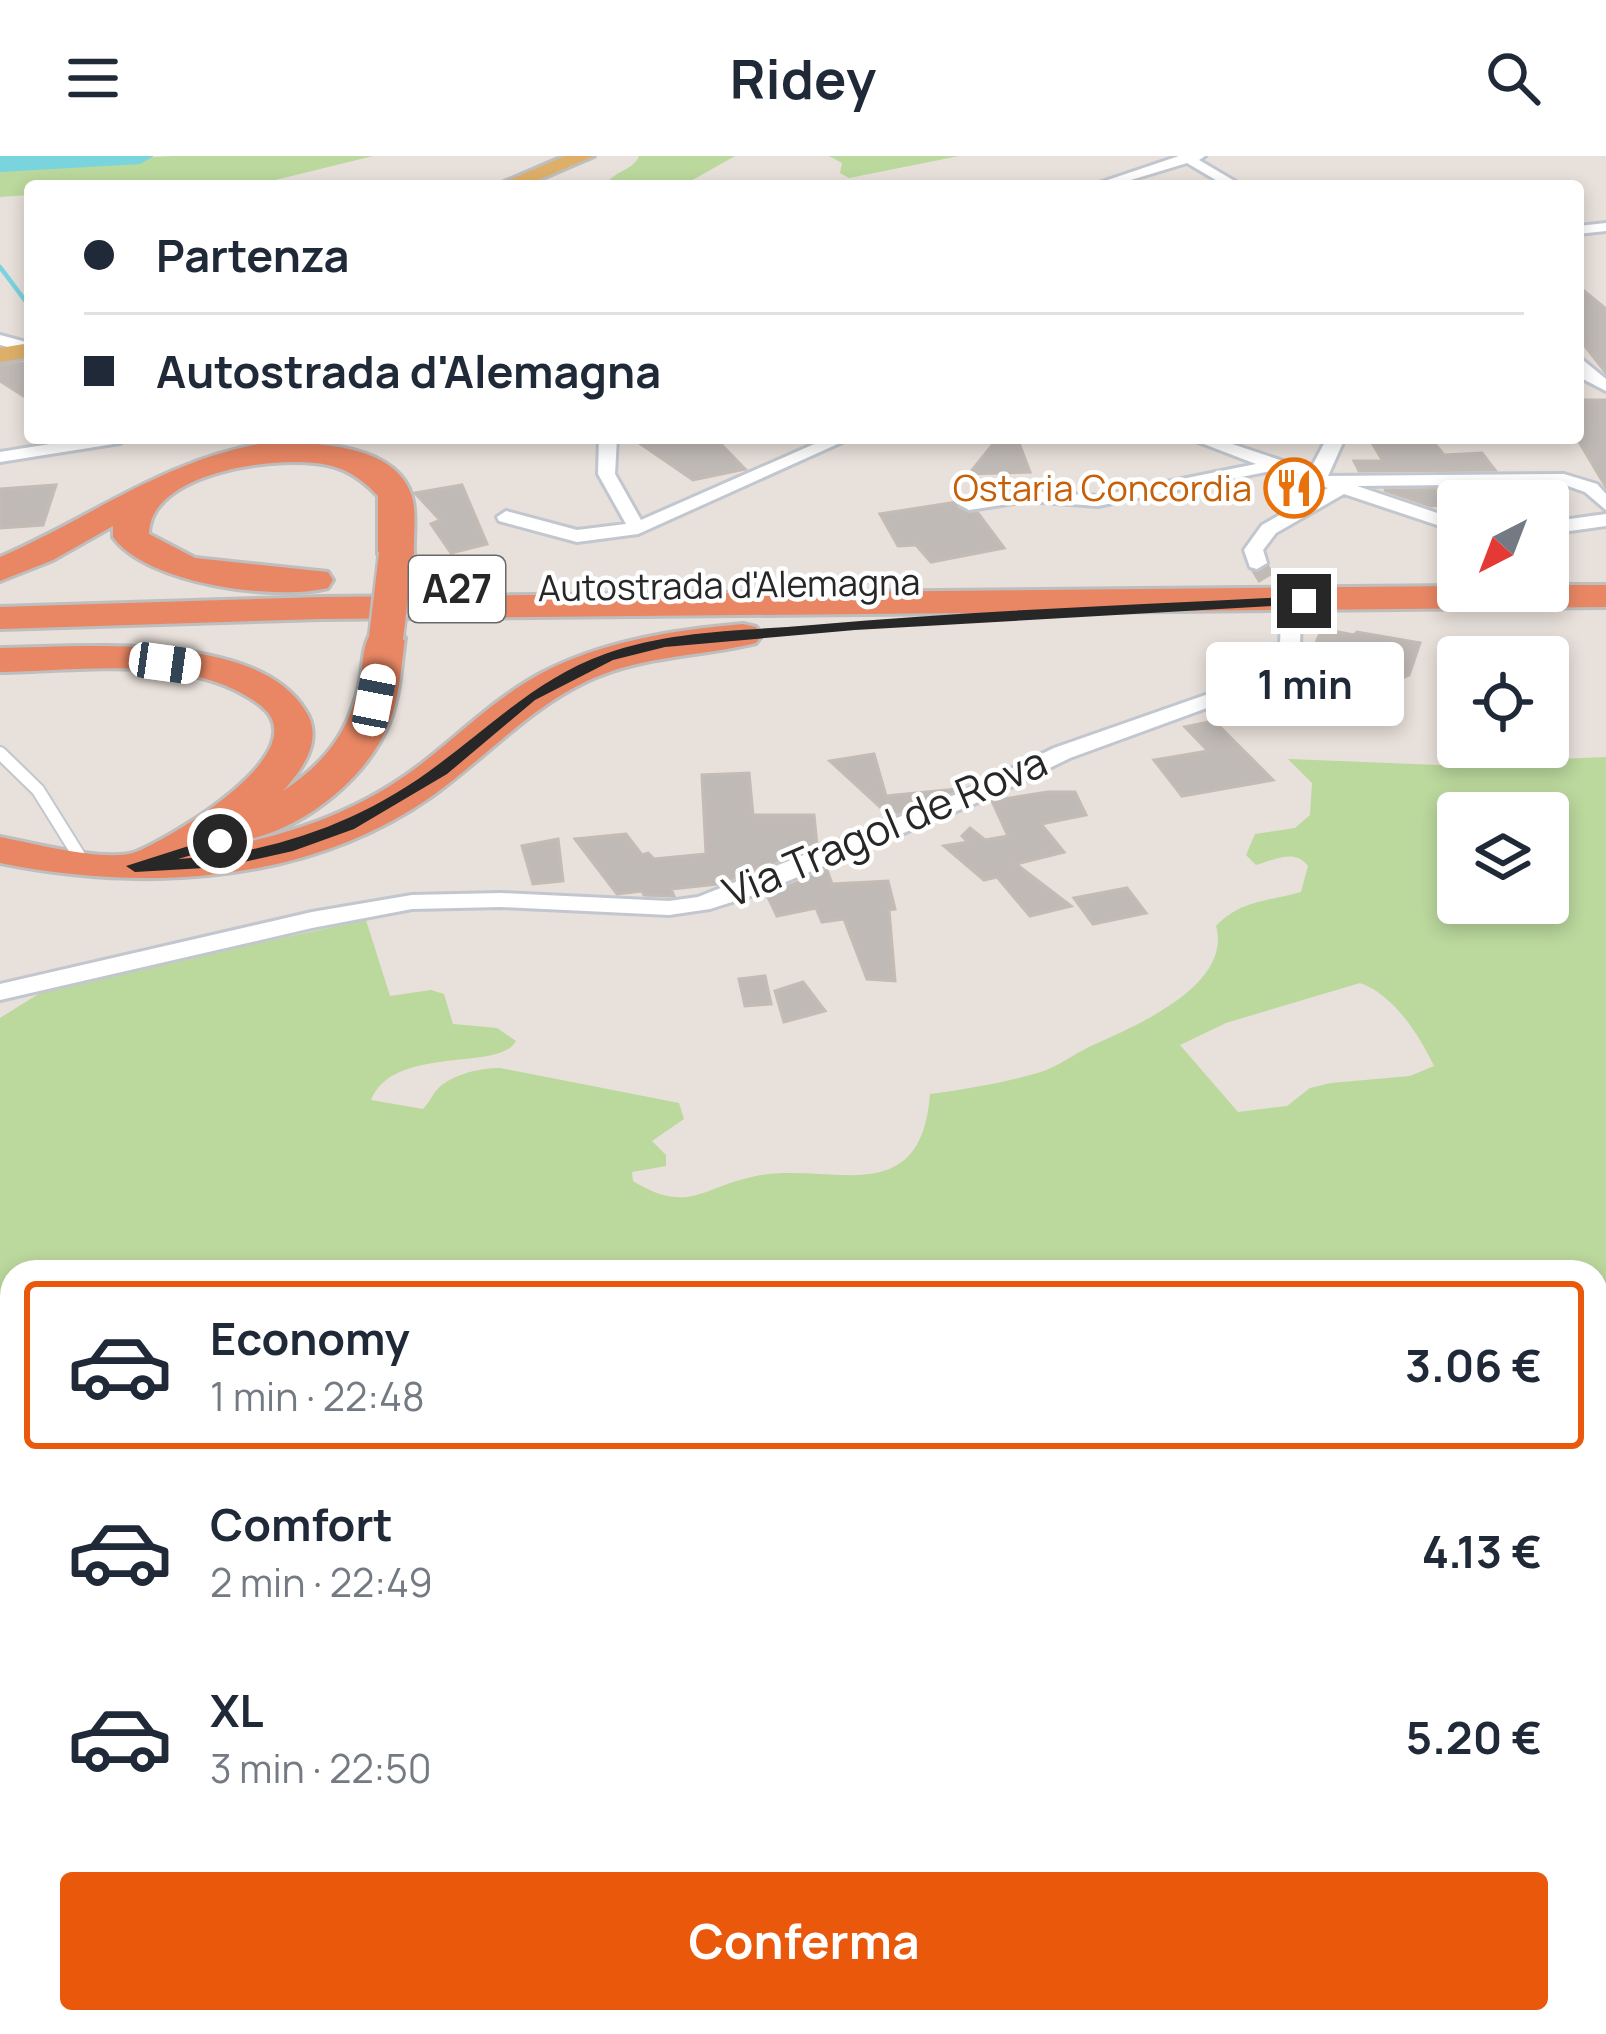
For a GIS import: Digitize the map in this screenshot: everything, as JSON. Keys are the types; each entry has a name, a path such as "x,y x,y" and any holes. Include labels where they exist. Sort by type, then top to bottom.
{"highway":[{"name":"A27","path":"0,570 52,549 158,486 237,454 299,451 352,461 372,470 395,496 396,554 386,638 369,722 345,761 284,808 244,831 135,866"},
{"name":"A27","path":"158,486 132,512 130,537 149,556 177,565 300,579 537,578 664,584"},
{"path":"1569,577 1606,576"},
{"name":"Autostrada d'Alemagna","path":"0,601 664,584 1437,578"},
{"name":"Autostrada d'Alemagna","path":"0,618 321,608 1606,596"},
{"name":"A27","path":"0,850 86,867 222,862 287,848 348,825 442,770 530,697 608,657 664,642 1218,602"},
{"name":"A27","path":"0,660 122,660 208,669 270,692 287,709 295,740 289,758 267,786 211,830 135,866"}],"main road":[{"path":"521,180 584,156"}],"street":[{"path":"1116,180 1198,156"},
{"path":"1185,158 1225,180"},
{"path":"0,452 32,444"},
{"path":"0,452 69,444"},
{"path":"606,444 601,458 604,473 638,529"},
{"path":"506,518 577,536 638,529 829,444"},
{"path":"1216,444 1437,519"},
{"path":"1330,481 1328,461 1334,444"},
{"path":"969,505 1028,496 1098,501 1281,464"},
{"path":"1257,563 1253,550 1269,529 1330,481 1564,478 1591,488 1606,505"},
{"path":"1569,525 1606,520"},
{"name":"Via Tragol de Rova","path":"0,992 312,920 412,902 501,900 669,908 701,904 746,890 980,793 1062,753 1240,689 1264,677 1288,652 1294,638 1291,619"}],"lane":[{"path":"0,753 15,763 46,800 86,867"}],"green space":[{"path":"173,156 373,156 275,180 24,180 24,195 0,197 0,167"},
{"path":"639,156 735,156 693,180 610,180"},
{"path":"829,156 959,156 849,178 840,173 842,163"},
{"path":"1606,757 1606,1260 0,1260 0,1018 48,988 366,920 390,996 431,990 444,994 453,1024 497,1028 516,1041 490,1055 401,1072 383,1083 371,1100 423,1109 448,1081 500,1068 679,1103 684,1119 652,1141 666,1155 666,1166 632,1172 633,1181 668,1196 695,1195 756,1176 867,1174 890,1169 909,1155 923,1131 930,1094 1041,1072 1153,1016 1195,985 1210,967 1217,948 1216,926 1225,917 1256,903 1301,892 1308,866 1303,861 1284,857 1256,865 1246,855 1255,834 1295,828 1310,815 1312,783 1288,759 1437,768 1569,768 1569,759","holes":["1360,983 1372,988 1413,1029 1434,1066 1410,1076 1331,1083 1310,1088 1287,1106 1238,1112 1180,1045 1226,1023"]}],"building":[{"path":"1584,291 1606,309 1606,373 1584,345"},
{"path":"24,364 24,396 0,381 0,366"},
{"path":"1584,400 1606,400 1606,487 1580,444 1584,444"},
{"path":"641,444 721,444 745,469 693,480"},
{"path":"993,444 1019,444 1030,472 969,474"},
{"path":"1373,444 1435,444 1444,455 1482,453 1495,470 1359,471 1354,461 1383,461"},
{"path":"56,485 43,525 0,528 0,489"},
{"path":"462,485 487,544 451,553 431,524 440,520 415,493"},
{"path":"1384,490 1437,490 1437,506 1431,506"},
{"path":"957,502 958,509 978,513 1004,548 931,562 916,545 898,546 880,514"},
{"path":"1322,629 1420,643 1409,675 1339,707 1291,673 1311,654"},
{"path":"1214,721 1273,780 1182,796 1154,760 1208,751 1185,727"},
{"path":"874,754 886,796 958,789 897,813 888,801 890,816 830,761"},
{"path":"749,773 753,815 814,815 817,845 718,884 671,889 674,896 669,896 642,891 617,894 575,839 626,834 642,855 648,853 654,859 706,854 702,775"},
{"path":"1075,792 1086,815 1041,824 1064,852 1016,864 1071,906 1030,916 997,877 984,880 944,846 968,842 962,836 970,828 985,840 1008,836 992,801"},
{"path":"558,839 563,881 533,884 522,846"},
{"path":"827,870 832,884 888,881 895,909 889,910 895,981 867,979 844,919 822,922 816,908 777,916 767,895"},
{"path":"1127,888 1146,913 1093,924 1074,898"},
{"path":"765,976 771,1004 745,1006 739,979"},
{"path":"803,982 825,1011 784,1022 775,991"}],"waterway":[{"path":"0,164 140,156"},
{"path":"0,267 24,299"}],"tunnel":[{"path":"1257,563 1291,619"}],"place":[{"name":"Ostaria Concordia","path":"1294,488"}],"route":[{"path":"220,841 135,866 222,862 287,848 348,825 442,770 530,697 608,657 664,642 855,625 1304,601"}]}
